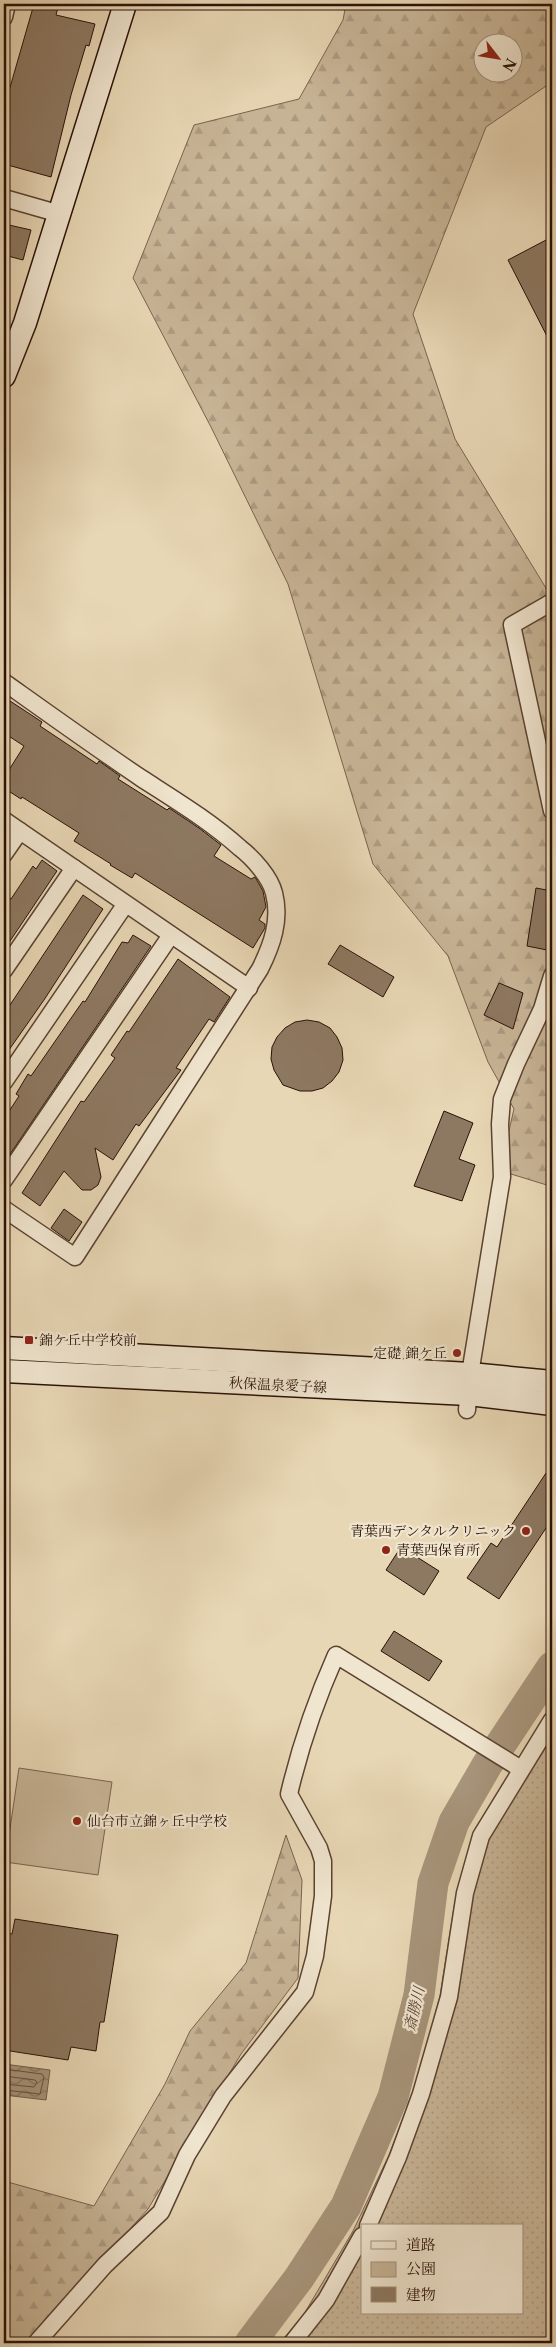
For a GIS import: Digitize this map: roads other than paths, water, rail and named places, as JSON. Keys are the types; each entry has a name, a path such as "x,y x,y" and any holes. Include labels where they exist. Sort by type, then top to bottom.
{"main road":[{"path":"4,376 25,323 125,4"},
{"name":"秋保温泉愛子線","path":"4,1348 469,1393 552,1404"},
{"name":"秋保温泉愛子線","path":"4,1371 469,1393 552,1382"}],"street":[{"path":"4,17 7,4"},
{"path":"4,198 60,214"},
{"path":"552,602 512,625 552,811"},
{"path":"4,682 202,818 241,848 255,862 274,891 276,910 271,948 248,988 75,1258 4,1209"},
{"path":"4,820 248,988"},
{"path":"4,854 20,831"},
{"path":"4,970 74,868"},
{"path":"4,1082 124,904"},
{"path":"4,1180 171,936"},
{"path":"469,1393 502,1177 500,1124 502,1099 542,1009 552,976"},
{"path":"36,2343 105,2265 161,2212 187,2156 222,2096 305,1992 315,1956 323,1896 323,1861 319,1848 289,1794 299,1757 325,1680 336,1655 479,1742 518,1768"},
{"path":"369,2224 398,2157 421,2094 449,1997 465,1893 481,1836 518,1768 552,1720"},
{"path":"292,2343 326,2300 361,2238"}],"water":[{"path":"4,2064 50,2070 46,2100 4,2095"}],"waterway":[{"name":"斎勝川","path":"250,2343 299,2278 346,2206 393,2097 419,1995 433,1883 454,1822 487,1765 552,1667"}],"place":[{"name":"錦ケ丘中学校前","path":"29,1340"},
{"name":"定礎 錦ケ丘","path":"457,1353"},
{"name":"青葉西デンタルクリニック","path":"526,1531"},
{"name":"青葉西保育所","path":"386,1550"},
{"name":"仙台市立錦ヶ丘中学校","path":"77,1821"}]}
